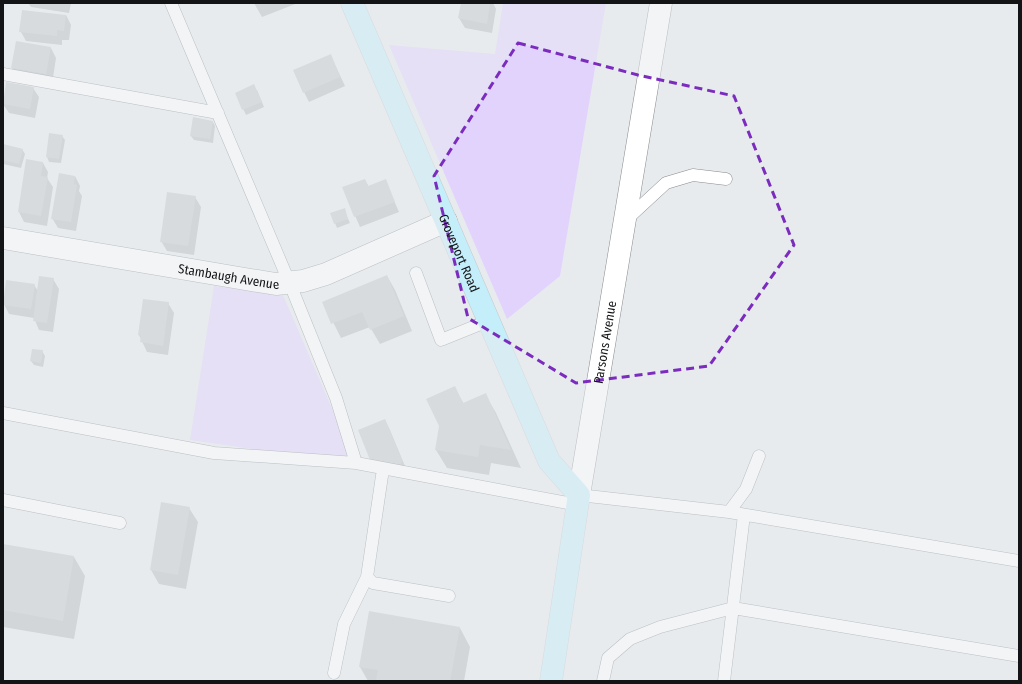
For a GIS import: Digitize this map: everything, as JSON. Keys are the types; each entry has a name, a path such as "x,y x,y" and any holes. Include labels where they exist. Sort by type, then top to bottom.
{"main road":[{"name":"Groveport Road","path":"352,3 549,461 578,500"},
{"name":"Parsons Avenue","path":"551,681 578,500"}],"street":[{"name":"Parsons Avenue","path":"578,500 661,3"},
{"name":"Stambaugh Avenue","path":"3,238 276,284 290,284 326,274 446,221"}],"lane":[{"path":"171,3 290,284 336,398 356,463"},
{"path":"3,74 218,113"},
{"path":"624,222 666,183 693,176 726,179"},
{"path":"416,273 442,340 488,321"},
{"path":"3,413 214,453 356,463 383,469 578,500 729,512 1019,561"},
{"path":"729,512 746,489 759,456"},
{"path":"334,673 344,624 367,577 383,469"},
{"path":"3,500 120,523"},
{"path":"724,681 744,515"},
{"path":"367,577 373,583 449,596"},
{"path":"603,681 608,658 630,640 660,627 733,608 1019,656"}],"highlighted area":[{"path":"518,43 638,75 734,96 794,245 709,366 576,383 468,318 434,176"}],"shaded area":[{"path":"503,3 606,3 560,276 507,319 389,45 495,54"},
{"path":"214,286 283,295 356,464 190,440"}],"building":[{"path":"461,3 490,3 487,24 458,18"},
{"path":"22,10 66,15 64,31 57,30 57,36 19,32"},
{"path":"16,41 51,47 46,74 11,68"},
{"path":"331,54 340,77 303,93 293,70"},
{"path":"6,82 34,87 30,109 3,104"},
{"path":"254,84 262,102 242,110 235,93"},
{"path":"193,117 213,121 210,139 190,136"},
{"path":"49,133 63,135 59,159 46,157"},
{"path":"3,144 23,149 19,164 3,160"},
{"path":"26,159 43,162 41,176 48,177 41,216 18,212"},
{"path":"59,173 75,176 74,184 77,185 71,222 51,219"},
{"path":"365,179 368,186 386,179 395,202 354,217 342,187"},
{"path":"167,192 196,196 188,246 160,242"},
{"path":"345,208 348,219 334,224 330,213"},
{"path":"387,275 404,316 370,330 362,312 331,324 322,302"},
{"path":"39,276 54,278 47,323 33,321"},
{"path":"6,280 35,284 31,309 3,305"},
{"path":"143,299 169,302 163,346 140,342 141,336 138,335"},
{"path":"32,349 43,350 41,363 30,361"},
{"path":"455,386 463,403 486,393 511,450 480,445 478,457 435,450 439,426 426,399"},
{"path":"385,419 402,460 401,465 370,460 358,430"},
{"path":"161,502 190,507 178,575 150,570"},
{"path":"3,544 74,556 63,621 3,610"},
{"path":"369,611 460,627 450,681 376,681 378,670 359,667"}]}
